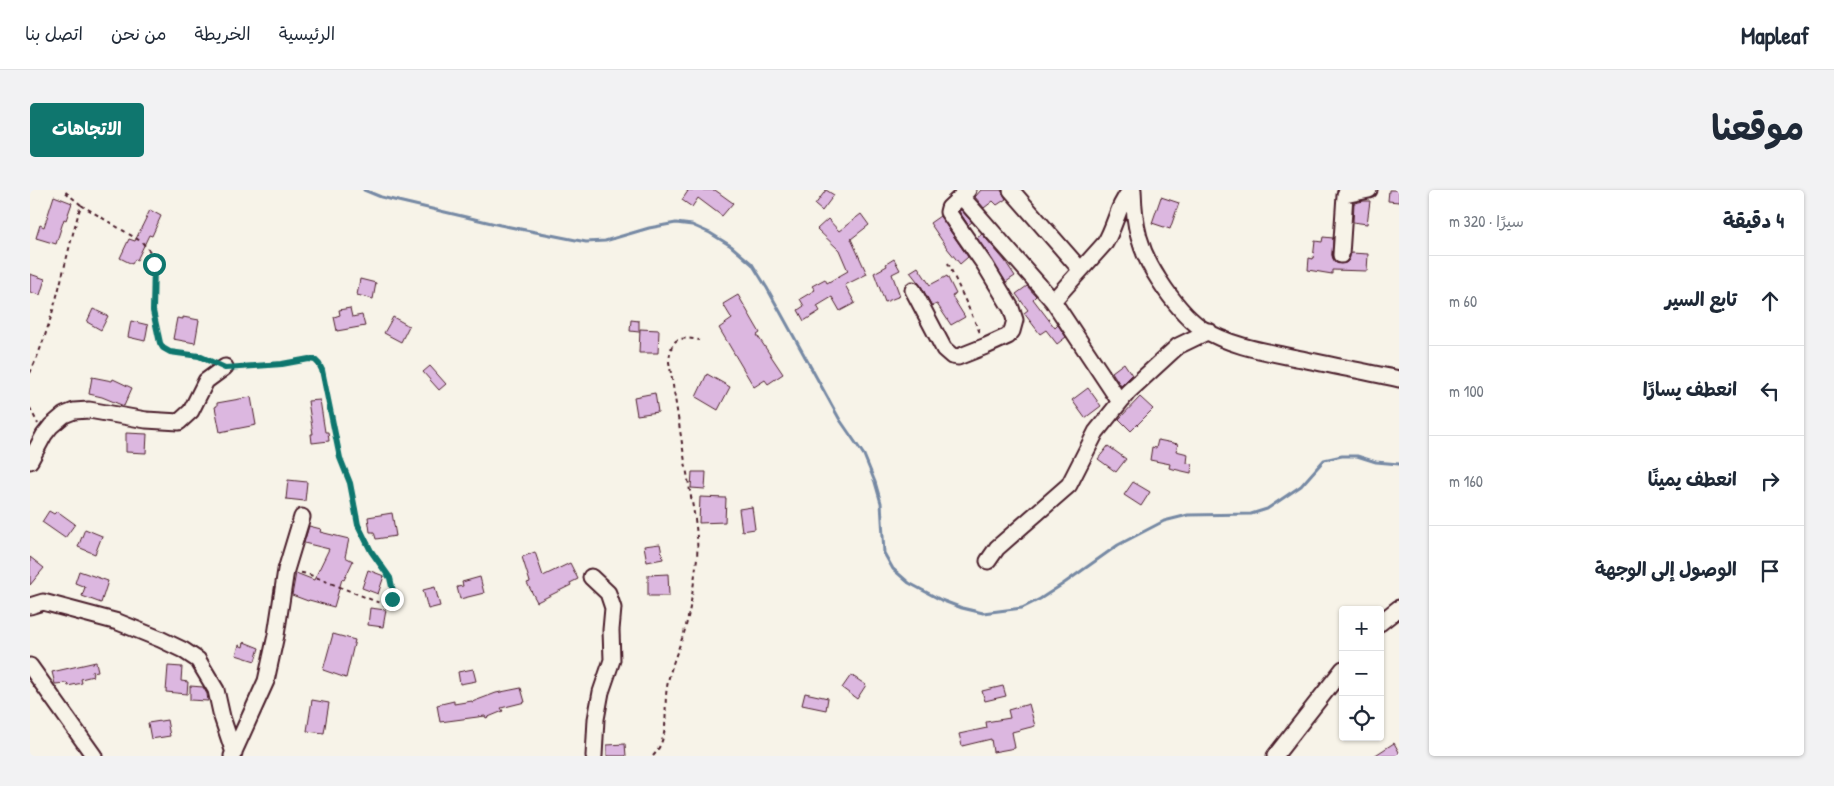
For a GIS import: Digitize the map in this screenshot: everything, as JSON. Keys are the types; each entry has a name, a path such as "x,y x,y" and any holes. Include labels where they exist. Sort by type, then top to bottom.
{"street":[{"path":"1011,190 1080,269"},
{"path":"1052,301 1108,239 1122,202 1132,190"},
{"path":"1132,190 1134,216 1140,244 1150,267 1179,308 1208,332 1255,350 1399,378"},
{"path":"1342,255 1345,192 1368,190"},
{"path":"913,290 944,349 952,356 958,357 1008,336 1014,326 1015,317 985,265 949,214 949,208 964,193 1052,301 1120,402"},
{"path":"988,561 1002,543 1069,485 1087,446 1120,402 1178,346 1208,332"},
{"path":"30,461 51,426 64,415 81,410 146,420 179,422 191,411 206,381 225,368"},
{"path":"233,755 266,681 276,635 286,570 302,517"},
{"path":"591,577 608,593 613,608 611,630 612,660 596,719 594,756"},
{"path":"30,606 43,602 118,622 160,639 198,660 216,690 233,755"},
{"path":"1384,620 1399,608"},
{"path":"30,666 94,756"},
{"path":"1275,756 1339,674"}],"path":[{"path":"63,190 81,205 142,242 152,254 154,264 153,311 160,343 163,348 170,352 199,356 225,368 282,364 309,359 315,360 319,364 322,370 340,458 350,483 358,525 371,551 390,578 393,591 392,605 387,606 308,574 286,570"},
{"path":"30,373 41,350 52,315 67,252 81,205"},
{"path":"948,262 986,346"},
{"path":"653,756 663,741 667,688 673,662 684,632 693,590 697,555 697,522 669,362 670,349 674,341 683,337 699,340"},
{"path":"30,408 44,435"}],"building":[{"path":"686,190 715,190 733,203 722,216 698,198 692,207 682,200 688,191"},
{"path":"826,190 834,195 822,211 815,205"},
{"path":"981,190 1001,190 1006,199 997,205 993,201 984,208 975,197"},
{"path":"1389,190 1399,190 1399,202 1388,201"},
{"path":"54,196 72,203 66,220 64,219 56,244 36,238 40,225 44,227"},
{"path":"1161,197 1179,203 1170,229 1152,223"},
{"path":"1370,201 1367,224 1353,222 1354,203"},
{"path":"150,210 161,216 152,236 149,235 137,260 135,259 132,264 120,258 129,239 135,241"},
{"path":"961,210 972,222 968,225 959,211"},
{"path":"861,214 869,225 851,239 867,274 845,285 855,303 840,311 832,297 817,306 820,311 804,321 798,310 804,306 800,299 815,290 812,286 825,279 827,283 848,271 839,250 817,229 828,219 839,231"},
{"path":"940,216 968,257 960,264 930,223"},
{"path":"982,234 1015,276 1006,282 977,238"},
{"path":"1323,237 1333,238 1332,255 1336,263 1346,263 1351,253 1368,254 1367,271 1332,270 1332,274 1308,270 1309,258 1313,259 1315,241 1322,242"},
{"path":"894,259 900,270 892,274 900,296 885,302 874,273 887,266 886,264"},
{"path":"918,267 930,285 947,276 956,294 952,296 965,317 951,325 937,304 932,306 921,286 910,272"},
{"path":"30,274 45,279 40,295 30,292"},
{"path":"360,279 376,283 373,299 357,295"},
{"path":"1027,286 1036,296 1033,299 1055,328 1058,325 1066,337 1057,344 1046,330 1040,334 1024,313 1028,310 1016,294"},
{"path":"738,295 760,333 757,335 783,374 768,384 765,380 754,387 719,328 732,319 723,304"},
{"path":"350,308 352,317 362,315 365,326 337,331 334,317 340,315 339,310"},
{"path":"93,309 108,316 101,330 87,322"},
{"path":"183,317 199,320 195,343 173,339 177,318 183,319"},
{"path":"393,317 409,326 401,342 384,333"},
{"path":"631,320 639,321 639,332 630,331"},
{"path":"131,321 148,325 145,341 128,337"},
{"path":"640,329 659,330 658,353 639,353"},
{"path":"1124,363 1132,375 1121,386 1112,372"},
{"path":"430,366 446,384 439,390 423,372"},
{"path":"707,374 730,387 718,410 696,397"},
{"path":"92,377 112,381 113,379 132,388 124,406 89,394"},
{"path":"1088,388 1101,406 1085,418 1072,400"},
{"path":"655,393 658,412 637,415 634,397"},
{"path":"251,397 256,425 220,432 215,407 217,403"},
{"path":"1140,397 1153,409 1131,431 1119,419"},
{"path":"320,400 325,432 328,432 329,441 312,443 311,434 313,434 308,401"},
{"path":"126,433 147,434 146,453 126,452"},
{"path":"1158,440 1178,444 1176,451 1188,454 1187,463 1192,464 1191,473 1169,468 1170,464 1150,460 1152,447 1156,448"},
{"path":"1108,446 1126,459 1116,472 1098,459"},
{"path":"692,472 706,472 705,489 691,488"},
{"path":"288,480 307,482 305,501 286,499"},
{"path":"1133,482 1150,492 1141,506 1124,495"},
{"path":"700,497 726,498 725,522 699,523"},
{"path":"752,507 755,529 742,531 739,509"},
{"path":"49,511 54,514 57,511 75,524 65,538 42,522"},
{"path":"392,513 396,536 376,539 374,532 370,532 368,517"},
{"path":"309,526 321,529 320,532 349,539 345,557 353,561 344,580 342,579 334,607 292,595 296,573 314,580 329,549 304,543"},
{"path":"85,529 102,536 95,554 78,547"},
{"path":"660,544 663,559 647,562 644,546"},
{"path":"535,552 543,576 570,563 578,579 570,583 571,585 537,602 527,583 530,582 522,557"},
{"path":"30,557 44,568 30,585"},
{"path":"368,570 384,576 378,594 362,588"},
{"path":"79,571 108,581 101,603 82,596 85,587 75,583"},
{"path":"668,574 669,596 648,596 648,575"},
{"path":"480,577 484,593 460,599 457,587 463,586 462,582"},
{"path":"435,587 440,606 428,609 423,590"},
{"path":"370,608 386,610 383,627 368,625"},
{"path":"333,634 355,640 346,678 323,670"},
{"path":"244,642 259,648 255,661 236,655 239,645 243,647"},
{"path":"96,662 98,671 92,672 93,676 81,679 82,683 68,686 67,683 55,684 52,672"},
{"path":"168,666 182,667 181,681 188,682 187,694 166,692"},
{"path":"473,669 476,681 460,684 458,672"},
{"path":"851,675 866,685 857,699 842,688"},
{"path":"190,686 203,687 208,701 190,700"},
{"path":"1003,686 1006,696 985,701 982,691"},
{"path":"521,688 525,702 501,708 503,711 486,718 485,716 440,722 437,705 454,701 454,704 472,702 496,693"},
{"path":"805,693 828,698 826,710 802,705"},
{"path":"312,700 329,703 324,733 307,731"},
{"path":"1029,704 1035,726 1012,732 1015,748 993,752 991,739 962,746 959,734 987,728 986,722 1010,718 1008,710"},
{"path":"167,720 170,736 151,739 148,723"},
{"path":"1394,743 1399,756 1374,756"},
{"path":"625,744 626,756 607,756 607,745"}],"waterway":[{"path":"364,190 381,197 500,225 586,242 605,241 649,228 676,223 692,225 731,246 752,264 840,420 864,455 881,503 884,553 893,569 909,583 941,600 962,608 983,613 1022,608 1063,584 1118,545 1164,521 1188,515 1251,514 1267,509 1301,486 1324,460 1342,456 1357,456 1376,462 1399,464"}],"route":[{"path":"154,264 152,285 153,311 160,343 163,348 170,352 199,356 225,368 282,364 309,359 315,360 319,364 322,370 340,458 350,483 358,525 363,533 366,544 392,582 392,599"}]}
